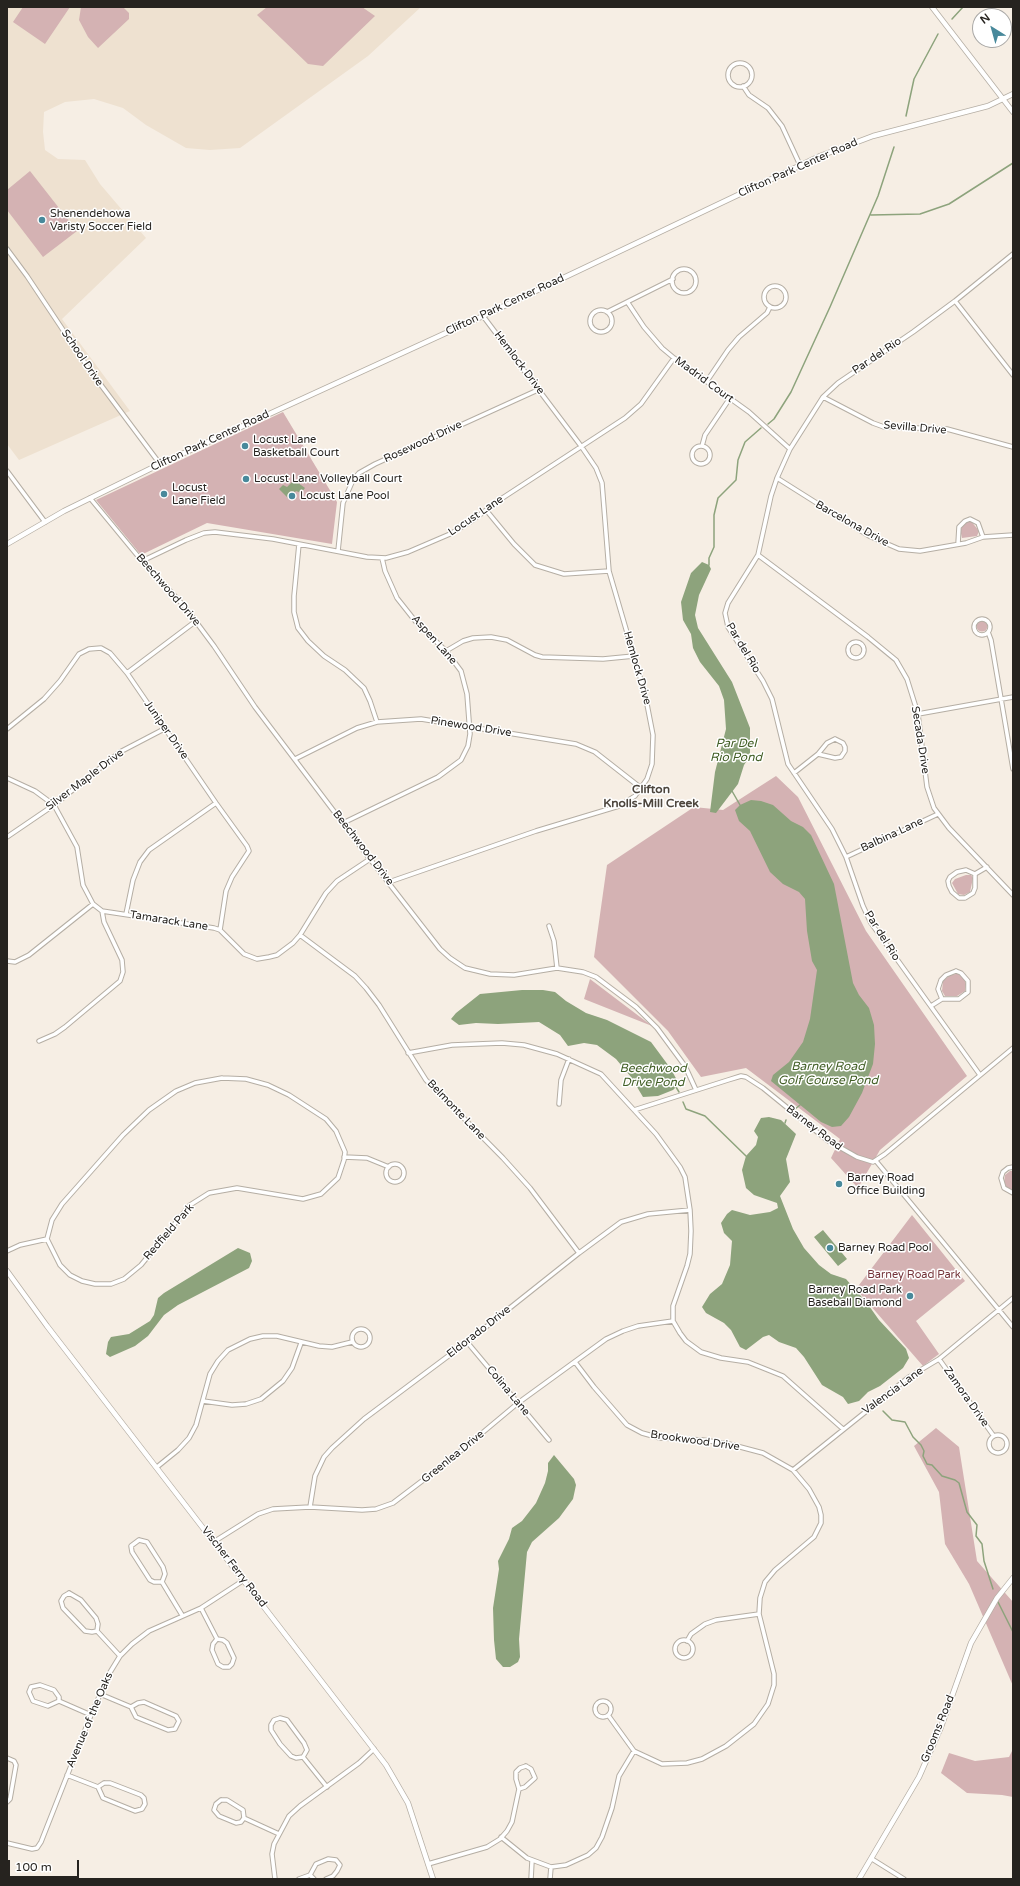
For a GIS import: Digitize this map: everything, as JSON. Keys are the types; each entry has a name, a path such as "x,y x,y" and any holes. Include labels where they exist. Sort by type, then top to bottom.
{"street":[{"path":"932,7 1013,112"},
{"path":"736,64 744,64 751,73 750,81 744,86 738,87 733,85 728,78 730,70 736,64"},
{"path":"744,86 749,95 768,108 782,126 800,165"},
{"name":"Clifton Park Center Road","path":"7,544 90,498 160,464 483,316 800,165 836,149 873,136 988,106 1004,100 1013,94"},
{"name":"School Drive","path":"7,249 27,276 89,369 160,464"},
{"name":"Par del Rio","path":"980,1075 873,927 863,906 846,857 827,821 785,759 772,699 763,680 728,627 725,613 728,603 758,555 777,478 790,449 822,397 838,383 955,302 1013,254"},
{"path":"607,312 612,319 610,327 603,332 595,330 590,324 592,315 599,310 607,312 628,303 673,279 679,270 687,269 694,274 696,282 692,290 684,293 676,290 673,285 673,279"},
{"path":"780,286 785,292 786,300 781,306 770,307 764,302 764,293 769,287 780,286"},
{"path":"955,302 1013,375"},
{"name":"Madrid Court","path":"628,303 650,335 674,358 708,381 749,412 790,449"},
{"path":"708,381 728,350 739,337 767,313 770,307"},
{"name":"Hemlock Drive","path":"389,882 536,831 619,806 634,796 641,788 650,771 653,735 645,694 609,571 602,483 596,468 581,446 540,389 483,316"},
{"name":"Locust Lane","path":"142,561 204,533 215,532 266,538 367,557 382,558 408,552 450,534 633,412 664,374 674,358"},
{"name":"Rosewood Drive","path":"338,551 343,503 353,480 359,473 375,464 540,389"},
{"name":"Sevilla Drive","path":"822,397 884,427 947,429 1013,447"},
{"path":"702,446 705,435 730,398"},
{"path":"702,446 707,448 711,455 709,460 701,464 694,460 692,455 696,447 702,446"},
{"path":"7,471 45,522"},
{"name":"Barcelona Drive","path":"777,478 870,536 899,549 920,551 958,544 983,537 1013,535"},
{"name":"Beechwood Drive","path":"90,498 142,561 196,621 255,707 440,949 465,968 490,974 514,975 557,968 583,972 596,977 636,1007 666,1039 685,1066 696,1090"},
{"path":"486,510 514,544 535,565 564,574 609,571"},
{"path":"958,544 959,527 965,521 970,519 978,523 983,537"},
{"path":"299,544 294,596 294,612 298,628 308,641 324,656 345,670 364,688 377,722"},
{"name":"Secada Drive","path":"758,555 868,637 888,653 902,669 918,714 927,787 931,800 938,814 949,828 988,867 1013,895"},
{"name":"Aspen Lane","path":"343,823 438,777 461,760 468,746 469,727 465,681 457,665 416,622 397,598 385,571 382,558"},
{"path":"988,632 980,634 975,631 974,626 976,621 984,619 988,622 990,627 988,632 991,640 1000,700 1013,769"},
{"path":"127,673 196,621"},
{"path":"446,652 473,638 492,637 507,640 528,652 542,657 602,659 634,656"},
{"path":"862,645 868,637"},
{"path":"857,642 862,645 864,650 862,655 856,658 851,655 849,650 851,644 857,642"},
{"name":"Juniper Drive","path":"7,729 44,698 60,681 78,654 89,649 101,648 110,653 127,673 166,728 216,803 243,838 250,851 232,877 226,891 220,930"},
{"path":"918,714 1013,697"},
{"name":"Pinewood Drive","path":"295,759 336,737 377,722 421,719 576,744 595,752 641,788"},
{"name":"Silver Maple Drive","path":"7,837 54,805 120,752 166,728"},
{"path":"794,773 818,754 822,748 832,740 840,740 846,747 844,754 838,758 818,754"},
{"path":"7,778 35,791 54,805 77,847 83,885 93,904 102,911 104,922 122,960 123,972 120,981 65,1027 55,1034 39,1041"},
{"path":"126,914 133,880 140,862 149,850 216,803"},
{"name":"Balbina Lane","path":"846,857 938,814"},
{"name":"Tamarack Lane","path":"102,911 201,925 220,930 244,954 257,959 277,955 293,944 300,936 326,893 337,882 370,859"},
{"path":"975,874 988,867"},
{"path":"966,870 975,874 974,892 965,898 956,896 949,886 950,877 957,872 966,870"},
{"path":"7,961 15,962 29,955 93,904"},
{"path":"549,926 554,941 557,968"},
{"name":"Belmonte Lane","path":"300,936 361,982 379,1005 408,1053 435,1091 503,1158 530,1188 579,1253"},
{"path":"931,1006 942,999 959,999 967,994 969,985 961,973 951,972 941,980 938,989 942,999"},
{"path":"408,1053 452,1045 502,1043 524,1045 569,1059 601,1074 656,1134 680,1167 688,1191 690,1210 690,1254 675,1297 673,1306 673,1321 686,1340 701,1352 721,1358 748,1362 783,1376 843,1428"},
{"path":"1013,1048 876,1161 998,1310 1013,1326"},
{"path":"559,1104 562,1080 569,1059"},
{"name":"Barney Road","path":"634,1110 741,1076 746,1077 763,1088 827,1140 857,1157 867,1161 876,1161"},
{"path":"7,1251 20,1245 47,1239 52,1220 62,1204 131,1126 161,1101 176,1091 194,1083 222,1078 246,1079 268,1085 289,1095 326,1119 336,1131 342,1144 344,1157 367,1158 389,1167 394,1165 401,1167 404,1174 402,1180 397,1182 389,1180 386,1172 389,1167"},
{"name":"Redfield Park","path":"47,1239 60,1265 76,1278 89,1283 111,1284 131,1274 141,1265 179,1218 200,1198 220,1190 237,1188 294,1198 312,1198 326,1190 338,1178 344,1157"},
{"path":"1013,1167 1008,1168 1003,1172 1001,1178 1004,1188 1013,1193"},
{"name":"Eldorado Drive","path":"310,1507 315,1476 324,1457 364,1419 467,1342 612,1228 628,1219 648,1214 690,1210"},
{"name":"Vischer Ferry Road","path":"7,1271 47,1326 215,1541 374,1749 398,1783 408,1803 432,1879"},
{"name":"Valencia Lane","path":"793,1470 909,1376 940,1359 1013,1298"},
{"name":"Greenlea Drive","path":"215,1541 258,1514 273,1508 310,1507 362,1510 393,1503 451,1459 518,1403 606,1339 623,1330 638,1326 673,1321"},
{"path":"157,1467 178,1450 189,1438 196,1425 210,1374 218,1361 228,1350 239,1343 256,1338 277,1336 301,1343 332,1347 352,1342 359,1347 365,1346 369,1342 369,1333 365,1329 356,1329 352,1333 352,1342"},
{"name":"Colina Lane","path":"467,1342 549,1440"},
{"path":"203,1400 232,1405 246,1404 261,1399 283,1381 292,1368 301,1343"},
{"name":"Zamora Drive","path":"940,1359 993,1436"},
{"name":"Brookwood Drive","path":"575,1362 627,1425 638,1431 660,1438 703,1440 752,1449 763,1453 793,1470"},
{"path":"998,1434 1003,1436 1007,1445 1004,1450 995,1452 991,1449 989,1444 990,1439 993,1436 998,1434"},
{"path":"608,1714 634,1751 662,1764 687,1763 702,1759 726,1746 754,1724 768,1704 774,1685 774,1674 759,1614 760,1598 765,1582 775,1570 814,1537 821,1523 819,1507 809,1489 793,1470"},
{"path":"162,1582 165,1574 163,1567 147,1542 143,1540 135,1542 131,1546 132,1552 150,1580 162,1582 182,1615"},
{"name":"Grooms Road","path":"859,1879 906,1801 930,1753 971,1643 996,1598 1013,1578"},
{"name":"Avenue of the Oaks","path":"7,1843 37,1848 100,1694 109,1674 120,1656 132,1644 149,1631 182,1615 201,1608 244,1580"},
{"path":"70,1594 81,1600 96,1618 98,1624 97,1631 85,1631 74,1621 63,1608 61,1601 64,1596 70,1594"},
{"path":"201,1608 217,1639"},
{"path":"687,1641 691,1634 705,1624 716,1620 759,1614"},
{"path":"97,1631 120,1656"},
{"path":"217,1639 228,1643 234,1658 229,1667 223,1667 218,1664 212,1650 213,1644 217,1639"},
{"path":"687,1641 691,1644 692,1652 687,1658 681,1658 675,1653 675,1647 678,1642 687,1641"},
{"path":"59,1701 59,1697 54,1690 40,1685 31,1687 29,1692 33,1700 48,1706 59,1701 91,1715"},
{"path":"100,1694 132,1706 144,1702 176,1716 178,1724 172,1730 162,1728 136,1717 132,1706"},
{"path":"602,1701 607,1702 610,1707 608,1714 603,1716 598,1715 595,1711 597,1704 602,1701"},
{"path":"280,1718 287,1720 307,1750 303,1758 291,1756 280,1744 271,1730 271,1725 274,1720 280,1718"},
{"path":"275,1879 272,1854 274,1844 289,1816 300,1806 359,1763 374,1749"},
{"path":"501,1837 514,1849 532,1861 552,1866 566,1865 578,1861 596,1848 602,1837 612,1808 619,1776 634,1751"},
{"path":"7,1758 14,1761 16,1765 10,1799 7,1802"},
{"path":"303,1758 327,1787"},
{"path":"428,1864 487,1847 501,1837 507,1831 512,1822 519,1788 516,1779 516,1772 520,1768 526,1766 531,1769 535,1778 525,1787 519,1788"},
{"path":"67,1775 98,1787 103,1798 135,1811 142,1809 145,1804 141,1795 110,1783 104,1783 98,1787"},
{"path":"221,1800 226,1800 243,1810 244,1818 241,1822 236,1823 225,1820 214,1810 216,1804 221,1800"},
{"path":"244,1818 279,1834"},
{"path":"299,1879 310,1875 316,1864 328,1859 336,1860 340,1865 337,1871 333,1876 326,1879"},
{"path":"872,1859 904,1879"},
{"path":"531,1879 532,1861"},
{"path":"550,1879 552,1866"},
{"path":"310,1875 314,1879"}],"shaded area":[{"path":"7,7 421,7 368,56 240,148 210,150 186,148 146,125 123,108 94,99 65,102 44,112 43,132 45,150 58,159 85,160 100,184 146,238 62,319 130,411 19,460 7,444"}],"green space":[{"path":"23,7 70,7 45,44 13,22"},
{"path":"81,7 123,7 129,13 129,19 98,48 88,37 79,20"},
{"path":"267,7 362,7 375,16 323,66 308,64 257,15"},
{"name":"Shenendehowa Varisty Soccer Field","path":"30,171 77,231 43,257 7,210 7,190"},
{"path":"283,412 337,502 332,544 207,523 141,555 96,500"},
{"path":"971,521 979,531 977,536 962,538 960,529 966,522"},
{"path":"982,620 986,622 988,626 986,630 982,632 978,630 976,626 978,622"},
{"path":"776,776 798,797 866,931 967,1076 880,1150 858,1188 831,1158 840,1139 746,1068 701,1077 668,1031 594,957 607,865 694,807 723,810"},
{"path":"966,875 971,875 973,878 970,892 964,895 958,894 952,883 955,879"},
{"path":"960,974 964,978 966,984 965,991 957,996 945,996 942,991 943,981 950,975"},
{"path":"590,979 652,1026 584,999"},
{"path":"1010,1171 1013,1171 1013,1190 1006,1187 1004,1182 1005,1175"},
{"name":"Barney Road Park","path":"912,1215 965,1281 916,1321 939,1354 923,1366 856,1289"},
{"path":"936,1428 959,1447 977,1561 1013,1602 1013,1686 969,1584 945,1544 939,1492 914,1446"},
{"path":"1013,1749 1013,1797 967,1793 941,1773 949,1753 975,1761 1009,1757"}],"water":[{"path":"294,480 305,488 301,493 296,491 289,499 279,489 283,485 287,487"},
{"name":"Par Del Rio Pond","path":"702,562 709,565 711,569 699,595 695,615 698,628 732,682 750,728 750,756 744,765 738,784 716,813 710,812 715,772 726,729 724,700 719,686 700,662 693,648 691,634 683,620 681,602 691,573"},
{"name":"Barney Road Golf Course Pond","path":"751,800 761,801 773,805 791,821 803,827 811,835 834,884 853,983 859,995 869,1008 874,1025 875,1044 873,1064 862,1093 849,1117 841,1126 832,1127 821,1122 771,1081 773,1075 789,1062 803,1042 810,1019 817,970 812,961 807,931 805,899 799,892 783,884 770,872 750,831 739,821 735,810 740,805"},
{"name":"Beechwood Drive Pond","path":"522,990 543,990 555,992 566,1001 586,1013 607,1020 651,1042 671,1069 679,1084 673,1090 658,1096 643,1097 631,1077 616,1059 597,1045 584,1043 568,1046 560,1035 539,1022 498,1024 476,1023 459,1025 451,1019 456,1013 480,994"},
{"path":"769,1117 781,1120 796,1134 786,1159 790,1182 780,1196 793,1229 804,1248 819,1265 831,1274 846,1279 867,1303 879,1320 906,1349 909,1358 903,1368 880,1386 868,1392 859,1401 848,1404 843,1397 822,1385 804,1357 796,1348 779,1342 769,1335 763,1337 746,1350 740,1347 731,1330 724,1323 706,1313 702,1307 710,1294 722,1284 730,1265 732,1241 724,1233 721,1223 727,1214 732,1210 750,1215 770,1212 778,1208 777,1203 754,1195 746,1188 742,1170 746,1156 756,1145 758,1137 754,1131 761,1118"},
{"name":"Barney Road Pool","path":"823,1230 847,1259 838,1266 814,1237"},
{"path":"238,1248 250,1253 252,1261 249,1268 178,1305 164,1315 148,1336 135,1346 110,1357 106,1354 108,1342 111,1337 129,1334 150,1321 154,1315 158,1298 164,1293"},
{"path":"554,1455 574,1479 576,1485 573,1499 559,1518 532,1542 527,1552 519,1639 520,1657 518,1662 510,1667 503,1667 496,1659 494,1640 493,1608 499,1569 498,1561 509,1539 512,1528 522,1521 536,1503 545,1483 548,1463"}],"waterway":[{"path":"952,19 963,7"},
{"path":"906,116 914,79 938,34"},
{"path":"768,424 774,419 791,392 830,307 878,196 894,147"},
{"path":"871,215 920,214 949,204 1013,163"},
{"path":"709,565 709,558 714,547 714,515 718,498 736,480 738,460 745,442 761,428"},
{"path":"732,791 740,805"},
{"path":"676,1087 679,1092"},
{"path":"683,1102 686,1109 705,1116 746,1156"},
{"path":"795,1109 800,1105"},
{"path":"883,1411 892,1420 905,1422 913,1437 921,1445 924,1451 923,1456 927,1464 932,1465 942,1476 955,1480 959,1483 967,1512 977,1525 976,1536 982,1544 984,1561 993,1589"},
{"path":"998,1602 1013,1632"}],"place":[{"name":"Shenendehowa Varisty Soccer Field","path":"42,220"},
{"name":"Locust Lane Basketball Court","path":"245,446"},
{"name":"Locust Lane Volleyball Court","path":"246,479"},
{"name":"Locust Lane Field","path":"164,494"},
{"name":"Locust Lane Pool","path":"292,496"},
{"name":"Barney Road Office Building","path":"839,1184"},
{"name":"Barney Road Pool","path":"830,1248"},
{"name":"Barney Road Park Baseball Diamond","path":"910,1296"}],"district":[{"name":"Clifton Knolls-Mill Creek","path":"651,797"}]}
